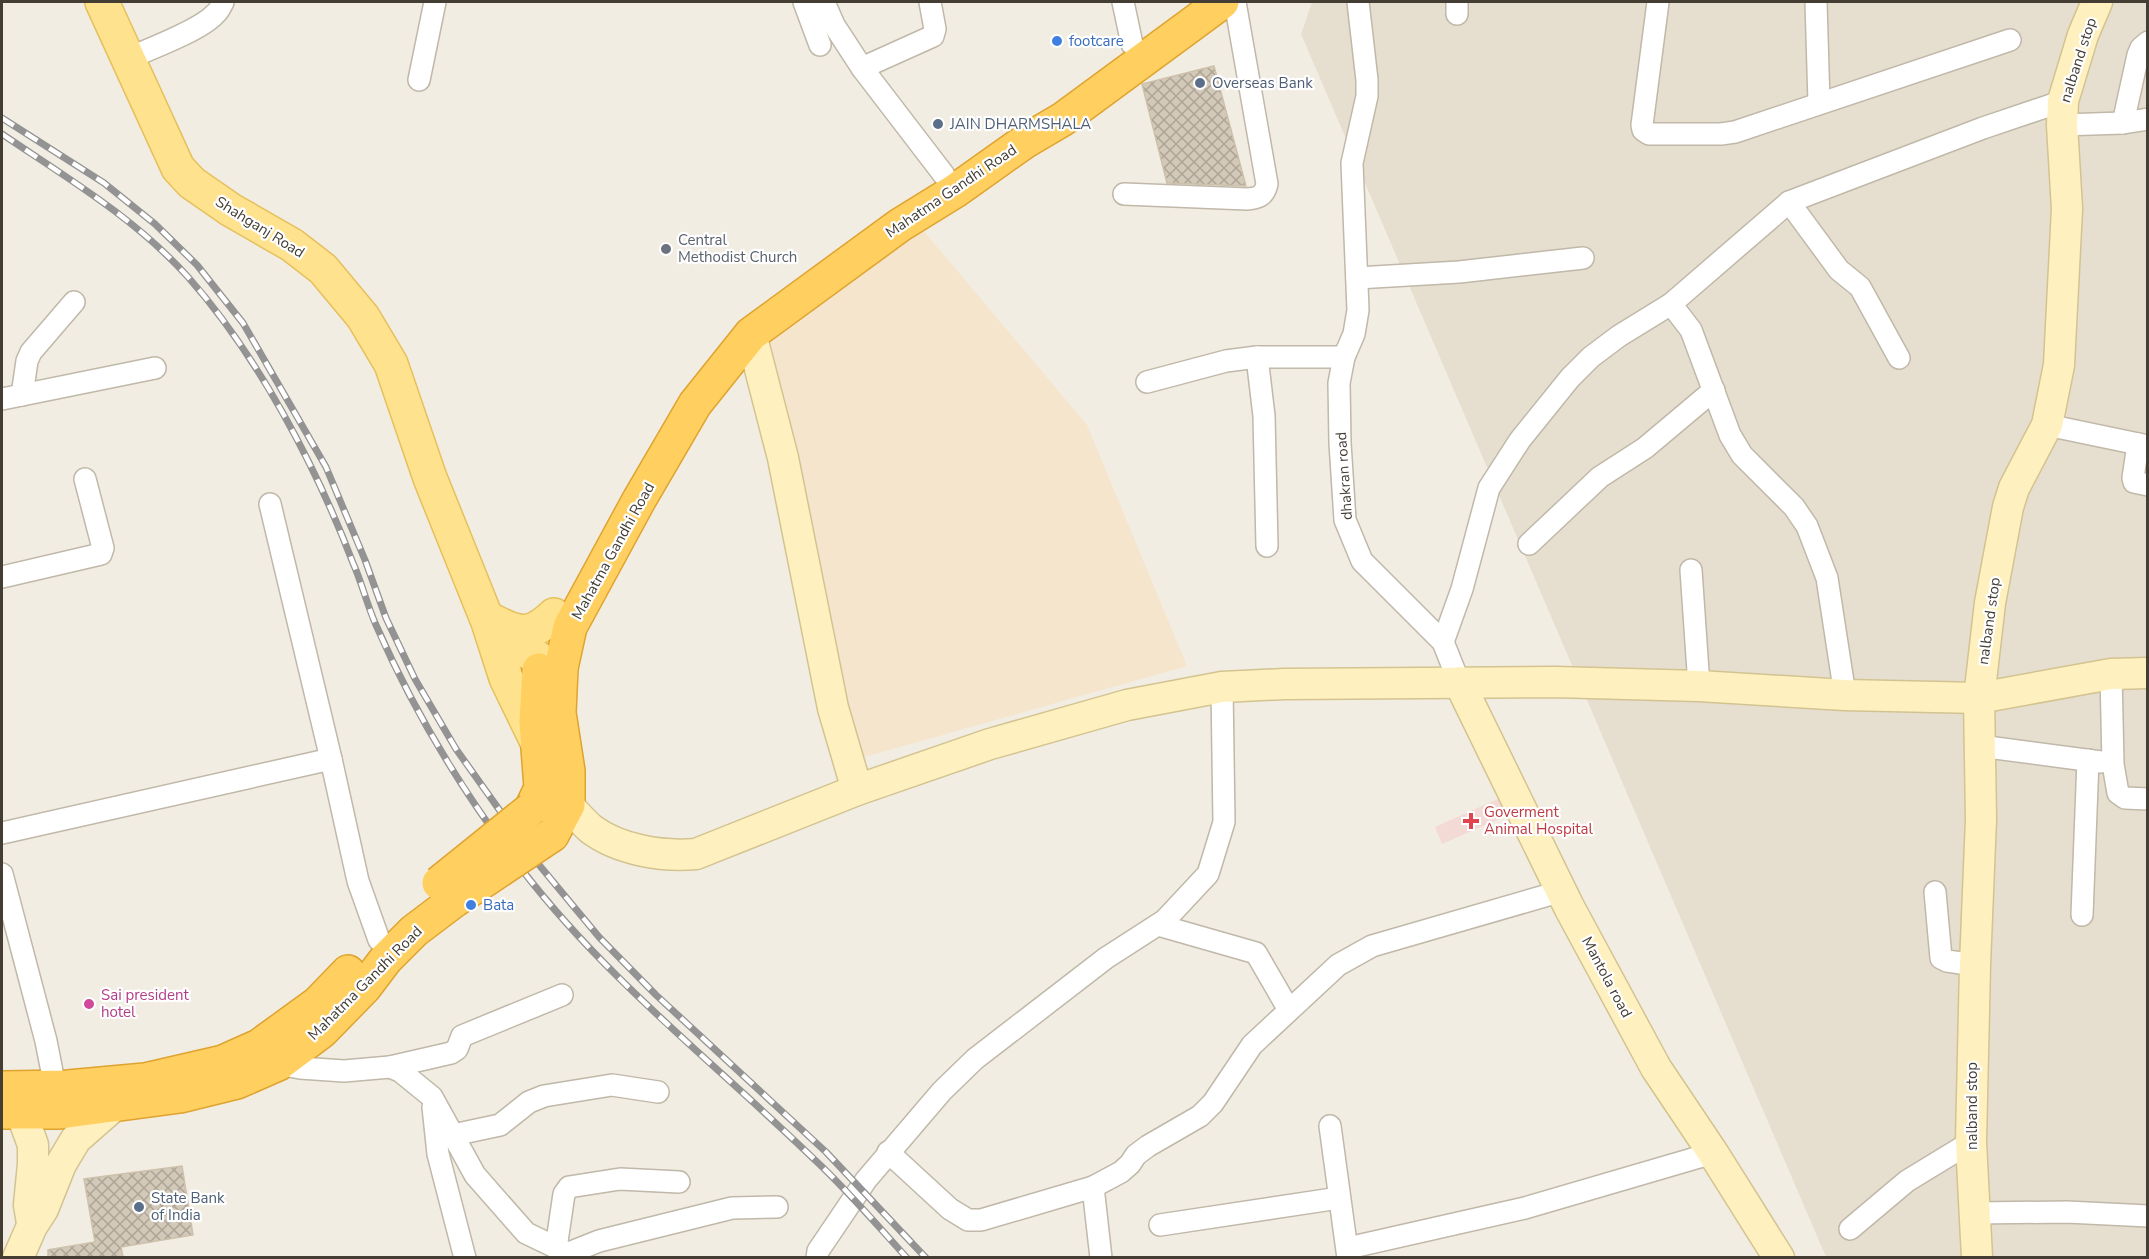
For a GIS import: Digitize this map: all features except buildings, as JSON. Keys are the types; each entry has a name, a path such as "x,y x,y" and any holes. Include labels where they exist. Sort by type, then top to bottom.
{"highway":[{"name":"Mahatma Gandhi Road","path":"8,1104 58,1099 223,1062 259,1046 318,1003 379,940 447,891 552,835 568,805 568,771 547,633 573,578 693,374 730,328 769,296 1194,2"},
{"name":"Mahatma Gandhi Road","path":"58,1099 117,1103 180,1096 237,1082 278,1064 322,1031 364,988 386,959 414,931 447,891 531,809 542,788 536,722 551,664 639,500 695,404 751,334 900,225 955,191 1024,142 1063,119 1222,2"}],"main road":[{"name":"Shahganj Road","path":"102,2 178,168 192,183 231,210 292,245 323,269 363,317 391,363 430,478 486,617 506,678 538,744"},
{"path":"486,617 510,630 528,632 543,626 554,615"},
{"name":"Shahganj Road","path":"486,617 512,642 551,664"}],"street":[{"path":"129,58 177,37 209,19 216,14 223,2"},
{"path":"419,80 435,2"},
{"path":"804,2 820,45"},
{"path":"824,2 834,25 862,68 944,175"},
{"path":"862,68 933,36 935,30 930,2"},
{"path":"1123,2 1132,44"},
{"path":"1124,194 1247,199 1261,197 1265,192 1267,184 1235,2"},
{"name":"dhakran road","path":"1358,2 1367,96 1352,163 1358,310 1354,334 1344,357 1339,383 1345,520 1362,561 1439,638"},
{"path":"1658,2 1642,124 1646,132 1654,134 1735,132 2010,40"},
{"path":"1816,2 1819,103"},
{"name":"nalband stop","path":"1977,1257 1971,1142 1981,819 1979,698 1990,603 2008,507 2014,488 2047,425 2059,365 2067,209 2062,113 2083,35 2097,2"},
{"path":"2123,123 2138,55 2141,48 2148,42"},
{"path":"1459,682 1439,638 1462,589 1489,488 1520,440 1570,378 1591,357 1619,336 1671,304 1789,202 1983,128 2062,113 2123,123 2148,119"},
{"path":"1789,202 1839,270 1860,287 1899,358"},
{"path":"1357,278 1459,272 1583,258"},
{"path":"12,397 31,352 74,302"},
{"path":"1671,304 1691,330 1730,435 1742,455 1794,507 1807,526 1816,546 1827,578 1845,695"},
{"path":"751,334 783,458 833,708 857,790"},
{"path":"1147,382 1226,360 1257,357 1344,357"},
{"path":"1257,357 1264,416 1267,546"},
{"path":"12,397 155,368"},
{"path":"1529,544 1600,477 1645,448 1714,390"},
{"path":"2047,425 2143,445 2133,478 2134,482 2148,484"},
{"path":"2,577 101,554 103,548 85,480"},
{"path":"270,504 358,881 379,940"},
{"path":"1691,570 1700,686"},
{"path":"568,805 590,828 603,837 636,849 679,856 696,854 857,790 990,744 1127,705 1222,687 1284,684 1556,682 1700,686 1845,695 1979,698 2111,674 2148,673"},
{"path":"2111,674 2113,764 2116,781 2121,797 2148,799"},
{"name":"Mantola road","path":"1459,682 1562,891 1656,1068 1779,1257"},
{"path":"817,1257 818,1251 866,1180 942,1090 975,1059 1106,958 1172,915 1208,874 1222,831 1222,687"},
{"path":"1980,746 2113,764"},
{"path":"2,833 331,759"},
{"path":"2082,915 2088,760"},
{"path":"2,874 46,1041 58,1099"},
{"path":"888,1152 943,1203 968,1220 981,1220 1093,1187 1121,1172 1136,1155 1148,1146 1200,1116 1213,1103 1252,1045 1338,965 1372,946 1562,891"},
{"path":"1935,892 1941,958 1975,965"},
{"path":"1158,925 1256,953 1289,1010"},
{"path":"278,1064 344,1071 390,1066 451,1053 457,1049 462,1036 562,994"},
{"path":"390,1066 432,1097 476,1174 526,1233 568,1253 599,1241 732,1208 777,1207"},
{"path":"453,1136 500,1125 530,1102 544,1096 612,1085 658,1092"},
{"path":"432,1097 438,1154 465,1257"},
{"path":"18,1257 32,1226 43,1209 61,1164 76,1139 117,1103"},
{"path":"8,1104 33,1145 28,1204 32,1226"},
{"path":"1330,1126 1348,1252 1525,1208 1713,1153"},
{"path":"1850,1229 1907,1181 1971,1142"},
{"path":"568,1253 564,1194 569,1187 620,1179 679,1182"},
{"path":"1093,1187 1101,1257"},
{"path":"1160,1225 1339,1198"},
{"path":"1975,1213 2067,1212 2148,1216"}],"shaded area":[{"path":"1312,2 2147,2 2147,1257 1826,1257 1301,34"},
{"path":"923,230 1087,425 1187,666 843,763 763,344"},
{"name":"Goverment Animal Hospital","path":"1500,798 1508,815 1442,844 1435,827"}],"railway":[{"path":"2,118 104,183 155,224 197,265 243,323 326,467 365,560 386,618 415,679 456,749 535,860 599,937 656,995 826,1152 926,1258"},
{"path":"2,134 100,200 146,236 188,277 238,341 261,376 303,450 338,526 376,625 407,690 461,783 523,871 590,949 664,1021 828,1172 907,1258"}],"place":[{"name":"footcare","path":"1057,41"},
{"name":"Overseas Bank","path":"1200,83"},
{"name":"JAIN DHARMSHALA","path":"938,124"},
{"name":"Central Methodist Church","path":"666,249"},
{"name":"Goverment Animal Hospital","path":"1471,821"},
{"name":"Bata","path":"471,905"},
{"name":"Sai president hotel","path":"89,1004"},
{"name":"State Bank of India","path":"139,1207"}]}
